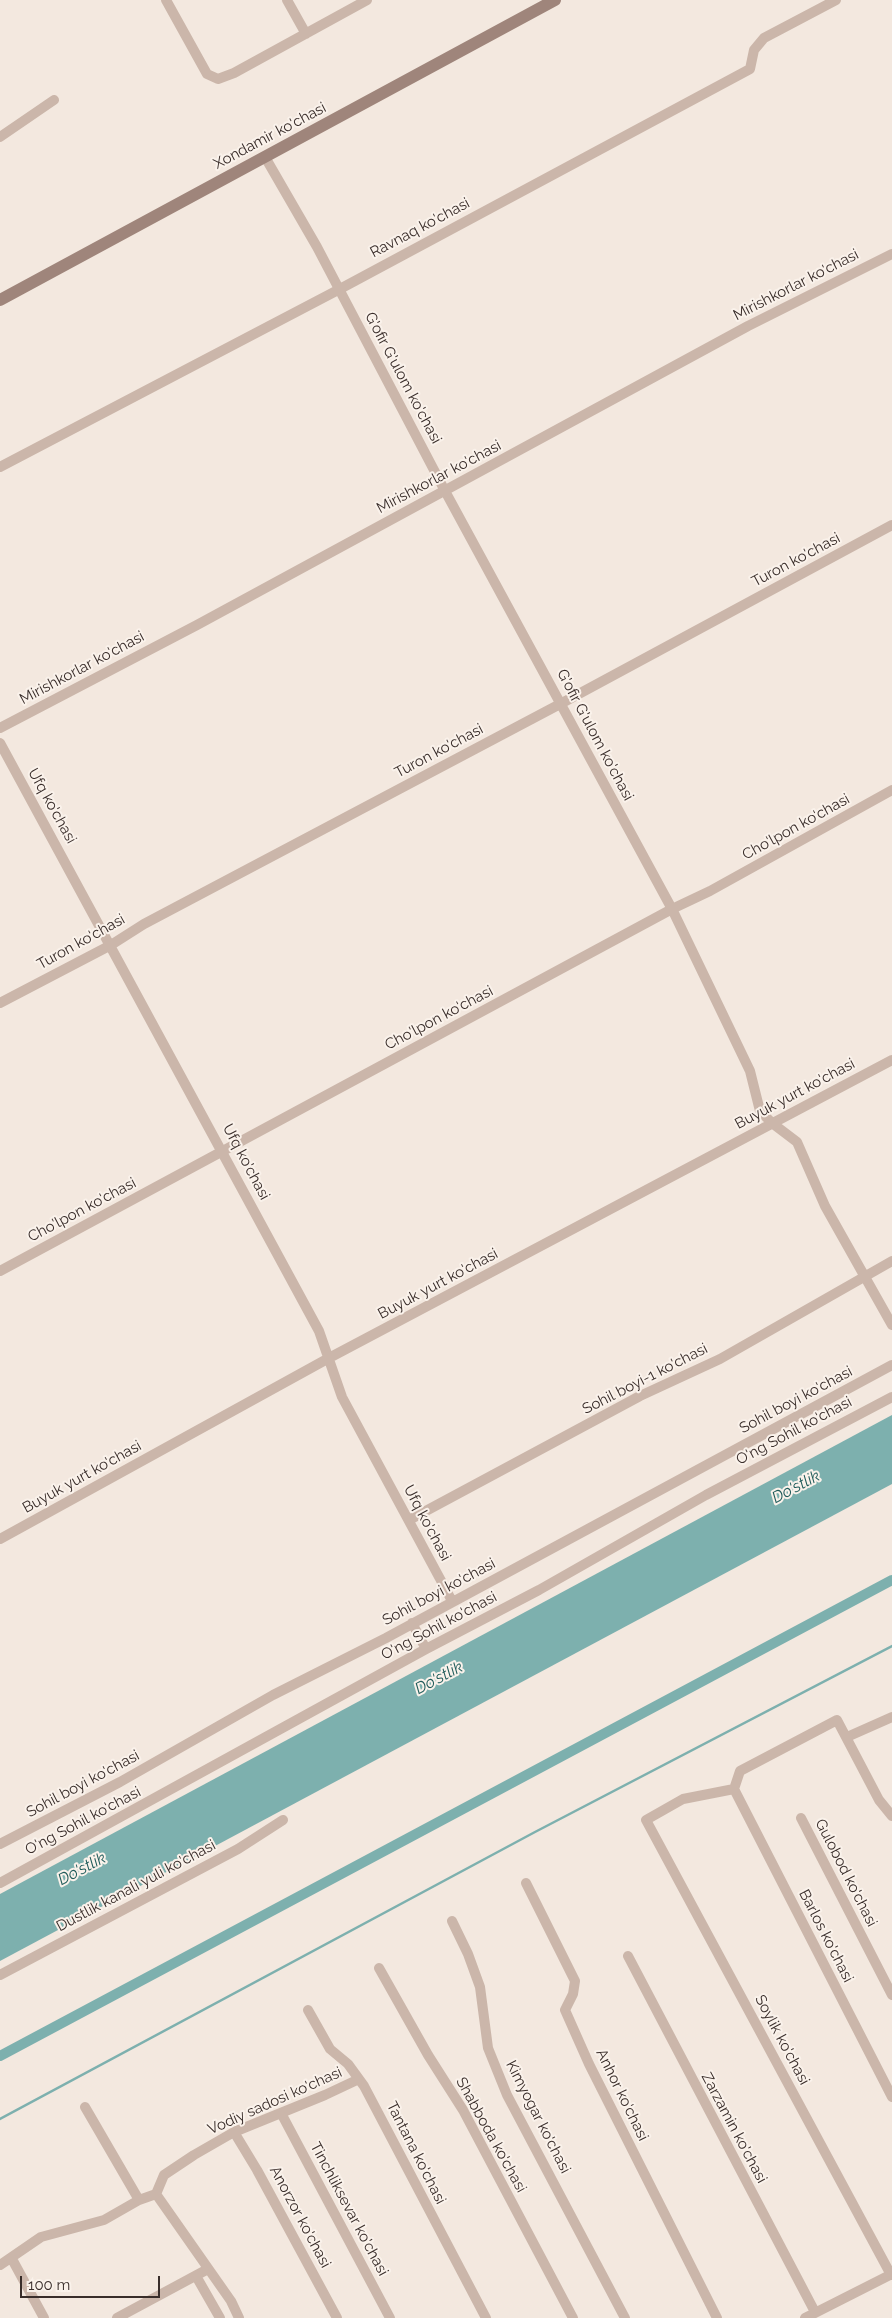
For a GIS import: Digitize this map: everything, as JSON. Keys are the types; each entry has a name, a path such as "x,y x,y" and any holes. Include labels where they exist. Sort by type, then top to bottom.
{"main road":[{"name":"Xondamir ko'chasi","path":"0,300 548,2"}],"street":[{"path":"166,0 207,74 212,78 224,78 367,0"},
{"path":"287,0 306,34"},
{"name":"Ravnaq ko'chasi","path":"0,467 338,290 750,69 754,50 764,38 836,0"},
{"path":"0,137 54,100"},
{"name":"G'ofir G'ulom ko'chasi","path":"265,157 317,247 445,491 672,909 750,1071 760,1111 797,1142 825,1206 892,1325"},
{"name":"Mirishkorlar ko'chasi","path":"0,728 445,491 748,326 892,254"},
{"name":"Turon ko'chasi","path":"0,1003 111,945 144,924 562,704 892,525"},
{"name":"Ufq ko'chasi","path":"0,743 319,1331 342,1397 452,1601"},
{"name":"Cho'lpon ko'chasi","path":"0,1271 672,909 710,891 892,790"},
{"name":"Buyuk yurt ko'chasi","path":"0,1539 329,1358 892,1060"},
{"name":"Sohil boyi-1 ko'chasi","path":"409,1520 640,1396 720,1359 892,1260"},
{"name":"Sohil boyi ko'chasi","path":"0,1844 120,1782 273,1695 412,1623 892,1365"},
{"name":"O'ng Sohil ko'chasi","path":"0,1883 426,1649 539,1590 706,1495 892,1396"},
{"path":"412,1623 426,1649"},
{"path":"847,1737 892,1717"},
{"path":"734,1789 740,1771 837,1720 879,1800 892,1816"},
{"name":"Soylik ko'chasi","path":"734,1789 683,1799 646,1820 891,2274"},
{"name":"Barlos ko'chasi","path":"734,1789 892,2097"},
{"name":"Gulobod ko'chasi","path":"801,1818 892,1995"},
{"name":"Dustlik kanali yuli ko'chasi","path":"0,1975 238,1849 283,1820"},
{"name":"Anhor ko'chasi","path":"526,1883 575,1981 573,1994 565,2010 589,2064 717,2318"},
{"name":"Kimyogar ko'chasi","path":"452,1921 468,1954 480,1987 488,2048 507,2095 625,2318"},
{"name":"Zarzamin ko'chasi","path":"628,1956 815,2312"},
{"name":"Shabboda ko'chasi","path":"379,1968 428,2055 463,2110 573,2318"},
{"name":"Tantana ko'chasi","path":"308,2010 330,2049 348,2064 359,2078 486,2318"},
{"name":"Vodiy sadosi ko'chasi","path":"156,2194 164,2175 234,2132 359,2078"},
{"path":"85,2107 139,2200"},
{"name":"Tinchliksevar ko'chasi","path":"281,2113 390,2318"},
{"name":"Anorzor ko'chasi","path":"234,2132 257,2170 337,2318"},
{"path":"0,2265 12,2259 41,2237 104,2220 139,2200 156,2194 231,2301 238,2318"},
{"path":"12,2259 44,2318"},
{"path":"117,2318 208,2269"},
{"path":"805,2318 891,2274"},
{"path":"196,2276 220,2318"}],"water":[{"name":"Do'stlik","path":"892,1415 892,1484 0,1961 0,1894"}],"waterway":[{"path":"0,2056 892,1580"},
{"path":"0,2119 535,1832 892,1646"}]}
